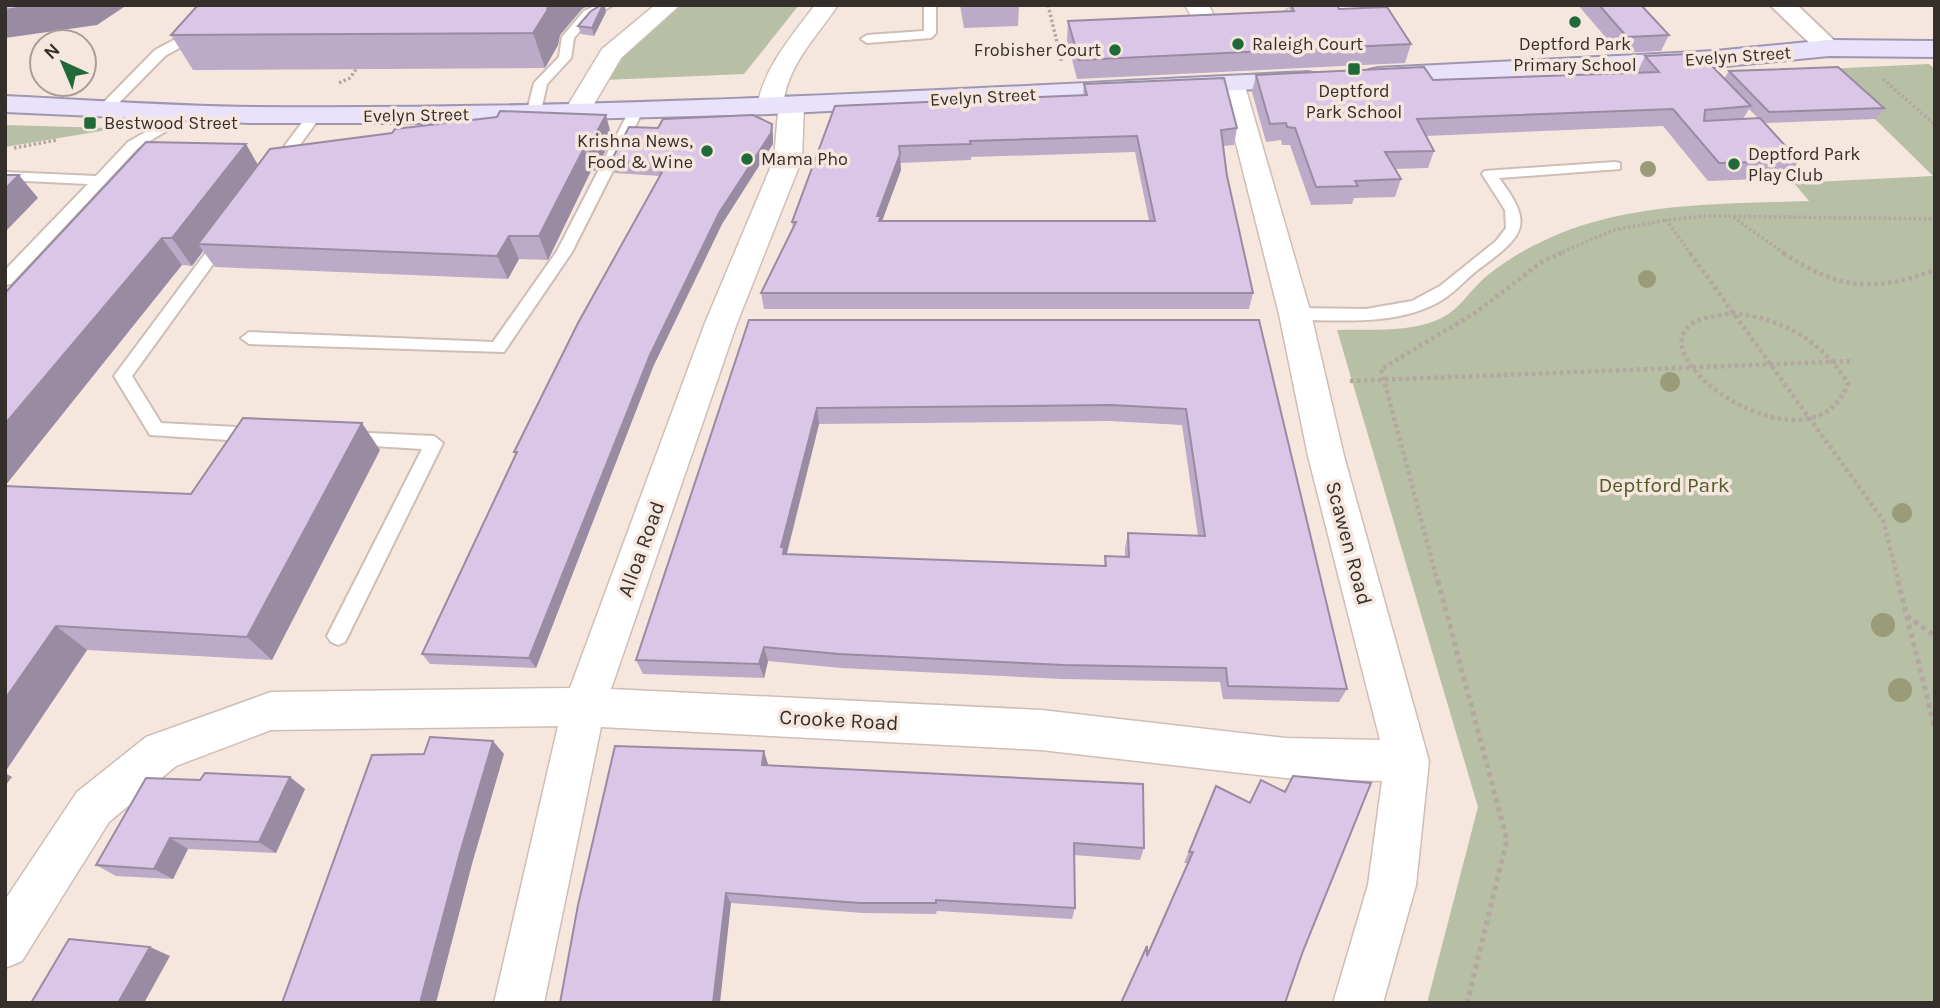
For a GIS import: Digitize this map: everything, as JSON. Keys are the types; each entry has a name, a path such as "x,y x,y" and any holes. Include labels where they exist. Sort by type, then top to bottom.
{"main road":[{"name":"Evelyn Street","path":"13,108 106,108 314,116 780,106 1342,78 1697,66 1829,48 1935,49"}],"street":[{"path":"578,110 592,82 611,54 668,5"},
{"name":"Alloa Road","path":"519,1003 584,707 735,323 788,159 775,80 781,67 827,5"},
{"path":"1270,15 1336,12 1354,5"},
{"path":"1782,5 1829,48"},
{"path":"1177,19 1200,12 1230,17"},
{"name":"Scawen Road","path":"1234,84 1287,320 1407,761 1392,885 1357,1003"},
{"name":"Crooke Road","path":"5,944 93,807 161,751 271,711 584,707 1041,730 1286,758 1407,761"}],"lane":[{"path":"106,108 160,53 191,36 222,5"},
{"path":"534,111 541,83 565,58 568,37 588,14 607,5"},
{"path":"866,39 927,35 930,33 930,5"},
{"path":"249,338 498,348 565,252 637,109"},
{"path":"5,280 133,145 188,112"},
{"path":"262,186 314,116"},
{"path":"1287,320 1386,312 1410,307 1449,288 1502,244 1515,223 1514,214 1489,174 1615,166"},
{"path":"5,176 98,180"},
{"path":"238,219 122,376 156,430 281,436"},
{"path":"5,270 50,232"},
{"path":"323,438 434,443 338,636"}],"path":[{"path":"1048,5 1064,71"},
{"path":"332,89 350,78 357,68"},
{"path":"1879,75 1935,125"},
{"path":"1731,216 1797,261 1839,283 1920,277 1935,270"},
{"path":"1467,1003 1507,840 1381,369 1475,313 1543,261 1615,230 1666,220 1731,216 1935,219"},
{"path":"1666,220 1883,520 1935,729"},
{"path":"1732,313 1777,320 1803,333 1837,362 1848,383 1843,401 1826,414 1784,419 1751,412 1721,397 1689,367 1682,350 1683,333 1692,322 1707,315 1732,313"},
{"path":"1384,378 1854,361"},
{"path":"1907,615 1935,636"}],"green space":[{"path":"676,5 799,5 744,74 604,80 620,55"},
{"name":"Deptford Park","path":"1929,64 1935,69 1935,1003 1427,1003 1478,807 1337,330 1401,329 1437,320 1452,311 1488,275 1522,252 1574,228 1606,219 1674,208 1809,201 1794,183 1933,176 1824,69"},
{"path":"5,125 108,128 113,129 5,147"}],"building":[{"path":"5,5 36,5 5,10"},
{"path":"198,5 548,5 533,33 171,35"},
{"path":"601,5 592,28 578,26 591,11"},
{"path":"1291,5 1337,5 1339,9 1387,7 1411,44 1079,60 1068,21 1294,11"},
{"path":"1599,5 1641,5 1669,35 1627,37"},
{"path":"1689,54 1699,65 1711,65 1751,106 1705,110 1704,121 1760,118 1799,161 1719,163 1673,109 1417,119 1434,151 1385,152 1401,179 1355,181 1358,186 1316,187 1295,128 1287,127 1286,123 1270,124 1256,75 1424,67 1433,80 1659,72 1645,56"},
{"path":"1838,67 1884,108 1769,112 1729,71"},
{"path":"1224,78 1237,128 1221,130 1227,176 1253,293 761,293 796,222 792,222 835,106 1087,95 1084,84","holes":["1137,136 1155,221 879,221 881,216 877,216 900,154 899,146"]},
{"path":"500,111 606,115 588,148 584,148 539,236 509,236 497,256 198,244 270,149 392,133 395,129 497,117"},
{"path":"753,115 772,124 771,133 719,213 650,355 529,658 422,654 517,452 514,452 578,323 666,165 611,161 629,127 658,128 663,119"},
{"path":"146,142 246,144 172,238 162,238 5,424 5,293"},
{"path":"5,175 19,175 5,189"},
{"path":"749,320 1259,320 1347,689 1228,686 1226,668 1064,665 839,654 764,647 759,664 636,660","holes":["1111,405 1186,409 1205,536 1128,533 1129,557 1105,556 1106,566 783,554 784,547 781,547 817,408"]},
{"path":"243,418 362,423 247,637 56,626 5,699 5,486 191,494"},
{"path":"430,737 493,741 420,1003 282,1003 372,755 424,754"},
{"path":"615,746 764,751 762,765 1143,784 1144,848 1074,843 1075,908 936,900 936,903 860,903 726,893 713,1003 560,1003 578,905"},
{"path":"205,773 290,777 259,842 170,838 154,869 96,865 146,778 200,780"},
{"path":"1293,776 1371,783 1303,951 1285,1003 1121,1003 1147,946 1147,956 1193,852 1189,852 1216,786 1250,803 1261,780 1285,792"},
{"path":"69,939 150,947 118,1003 31,1003"}],"place":[{"name":"Deptford Park Primary School","path":"1575,22"},
{"name":"Raleigh Court","path":"1238,44"},
{"name":"Frobisher Court","path":"1115,50"},
{"name":"Deptford Park School","path":"1354,69"},
{"name":"Bestwood Street","path":"90,123"},
{"name":"Krishna News, Food & Wine","path":"707,151"},
{"name":"Mama Pho","path":"747,159"},
{"name":"Deptford Park Play Club","path":"1734,164"}]}
